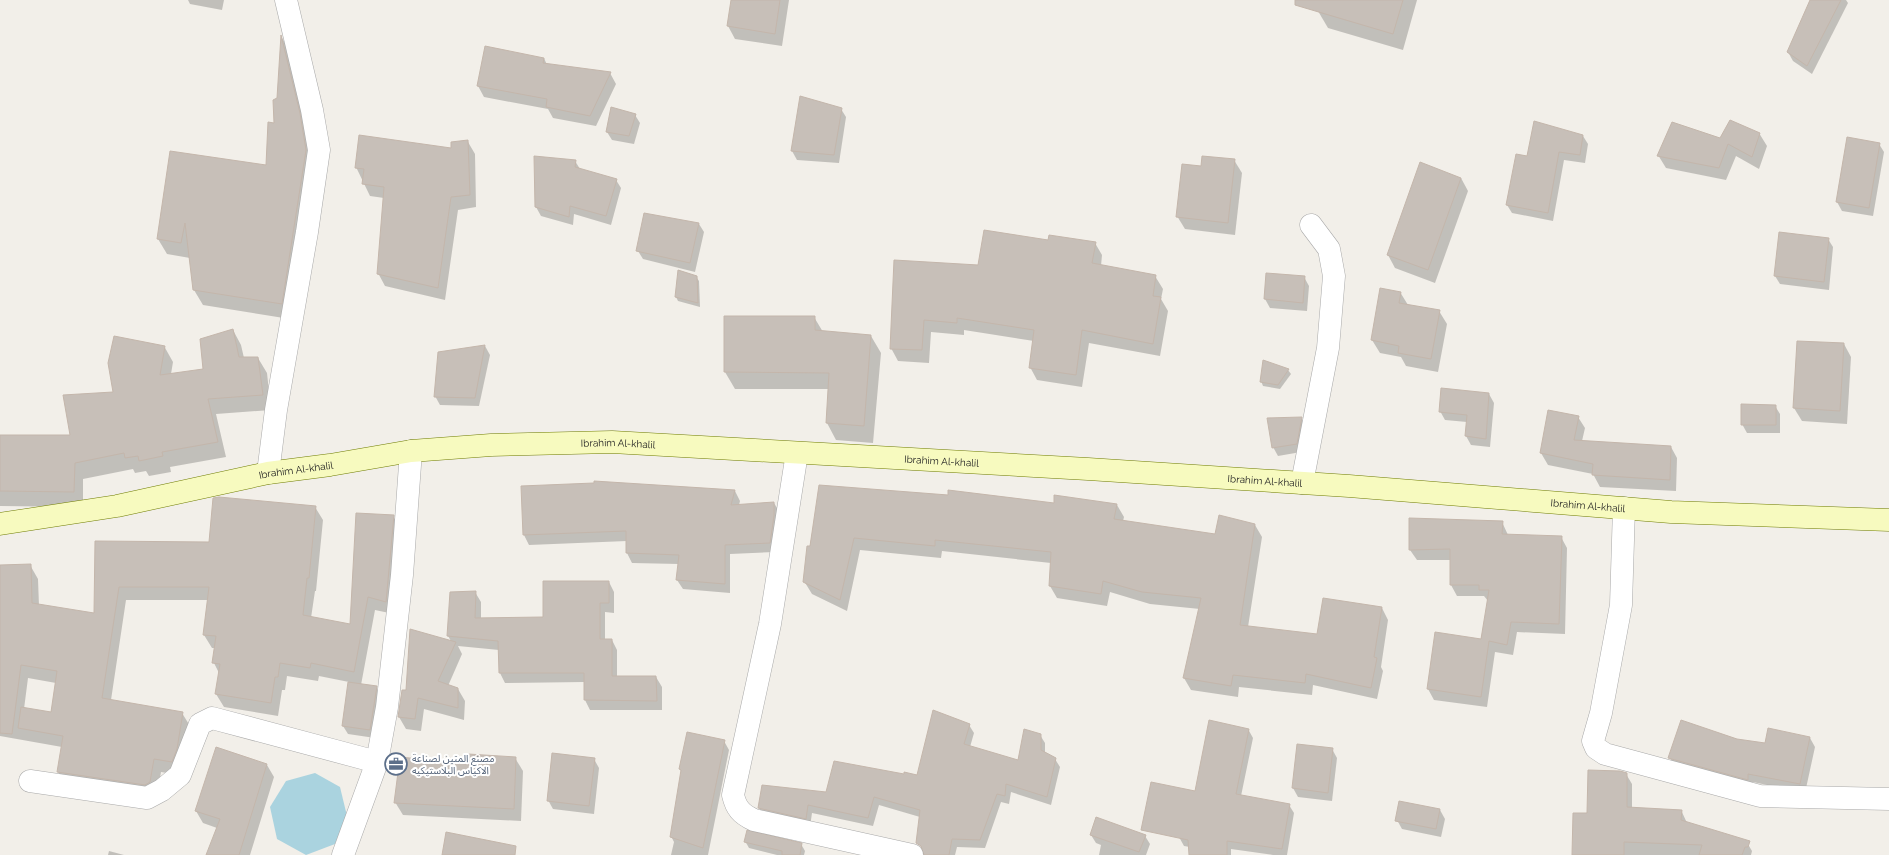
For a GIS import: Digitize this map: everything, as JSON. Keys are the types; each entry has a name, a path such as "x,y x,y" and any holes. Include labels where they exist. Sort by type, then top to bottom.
{"street":[{"path":"268,473 276,410 307,232 319,150 312,110 286,0"},
{"path":"1302,483 1328,348 1334,276 1330,249 1311,225"},
{"name":"Ibrahim Al-khalil","path":"0,524 117,506 268,473 330,465 412,451 491,445 612,442 1088,469 1302,483 1672,512 1889,520"},
{"path":"343,855 377,762 386,707 401,583 412,451"},
{"path":"797,453 770,624 733,795 736,806 743,814 754,820 912,855"},
{"path":"1624,508 1621,605 1601,713 1593,741 1596,748 1605,754 1760,796 1889,799"},
{"path":"30,781 146,798 162,790 180,775 200,724 212,718 377,762"}],"water":[{"path":"315,773 340,787 347,816 335,844 306,855 277,839 270,807 286,781"}],"building":[{"path":"731,0 780,0 775,34 727,26"},
{"path":"1295,0 1403,0 1393,34 1295,5"},
{"path":"1810,0 1841,0 1807,66 1787,52"},
{"path":"281,35 300,113 306,150 282,304 193,290 185,223 181,243 157,239 170,151 266,165 268,122 274,123 273,100 277,98"},
{"path":"485,46 544,58 543,63 611,72 590,116 546,107 547,99 477,86"},
{"path":"800,96 842,108 834,155 791,151"},
{"path":"611,107 636,114 629,136 606,132"},
{"path":"1730,120 1760,133 1752,157 1728,144 1719,168 1657,156 1672,122 1720,138"},
{"path":"1534,121 1583,135 1580,155 1559,152 1548,213 1506,205 1516,154 1527,156"},
{"path":"359,135 451,148 451,142 468,140 470,195 451,197 438,288 377,274 384,187 362,184 364,169 355,168"},
{"path":"1847,137 1880,143 1869,208 1836,202"},
{"path":"534,156 576,160 575,167 617,179 606,216 570,206 569,217 535,207"},
{"path":"1202,156 1235,159 1228,223 1176,217 1182,164 1201,166"},
{"path":"1420,162 1461,178 1428,270 1387,255"},
{"path":"644,213 699,223 690,263 636,251"},
{"path":"984,230 1048,240 1049,235 1096,242 1092,263 1156,275 1153,296 1161,297 1153,344 1082,330 1076,375 1029,368 1034,330 957,318 957,323 924,320 922,350 890,349 894,260 978,265"},
{"path":"1779,232 1829,238 1824,282 1774,276"},
{"path":"678,270 697,276 698,303 675,297"},
{"path":"1266,273 1305,276 1303,303 1264,299"},
{"path":"1380,288 1401,292 1399,303 1440,310 1431,359 1398,353 1399,346 1371,340"},
{"path":"724,316 815,316 815,330 871,335 864,426 826,423 829,373 724,372"},
{"path":"233,329 239,357 258,357 263,395 208,399 218,442 162,452 163,456 139,461 138,456 125,458 124,453 75,463 74,492 0,491 0,435 70,435 63,395 113,392 108,363 114,336 165,346 160,375 203,369 200,339"},
{"path":"1797,341 1844,343 1840,411 1793,408"},
{"path":"485,345 475,398 434,397 438,352"},
{"path":"1263,360 1289,369 1278,385 1260,382"},
{"path":"1441,388 1489,393 1486,439 1465,436 1467,415 1439,412"},
{"path":"1741,404 1776,405 1776,425 1741,425"},
{"path":"1548,410 1579,416 1574,440 1671,446 1670,480 1592,475 1593,464 1540,453"},
{"path":"1302,417 1297,444 1272,448 1267,418"},
{"path":"594,481 735,490 731,505 774,502 774,516 770,543 725,545 725,584 676,580 679,555 626,553 626,531 523,535 521,486 594,483"},
{"path":"819,485 948,495 948,490 1054,503 1054,495 1117,504 1114,519 1215,534 1219,515 1255,524 1240,625 1317,634 1323,598 1382,607 1374,657 1377,658 1371,688 1306,674 1305,683 1233,675 1231,686 1183,678 1201,598 1142,592 1103,581 1101,594 1049,586 1051,552 935,540 935,546 854,538 840,600 803,582 807,546 810,546"},
{"path":"219,497 316,506 309,578 307,578 303,615 350,624 356,513 394,515 386,602 368,597 354,672 311,663 310,668 280,663 278,677 275,677 271,703 215,694 220,664 212,663 216,636 203,635 209,587 119,587 102,698 183,712 177,749 172,762 154,759 150,782 145,785 57,772 63,736 18,728 21,707 51,712 57,671 21,665 12,734 0,733 0,565 31,564 32,603 94,613 95,541 209,542 213,498"},
{"path":"1409,518 1503,521 1502,534 1562,536 1559,624 1511,622 1507,645 1489,641 1481,697 1427,689 1435,632 1481,639 1489,590 1479,590 1479,585 1450,585 1450,549 1409,550"},
{"path":"543,581 609,581 609,603 600,603 600,639 612,639 612,676 656,676 657,701 584,700 584,673 499,673 498,641 447,636 450,592 476,591 475,618 543,617"},
{"path":"410,629 456,642 438,681 458,688 458,708 418,698 415,719 398,717 402,690 406,690"},
{"path":"348,682 377,686 370,730 342,726"},
{"path":"933,710 970,724 964,744 1018,760 1024,729 1041,734 1041,750 1056,758 1047,797 1006,784 1005,796 997,794 980,840 952,839 949,855 924,855 921,846 916,843 920,810 874,797 868,818 808,805 806,819 758,808 762,785 826,792 834,761 917,775"},
{"path":"1209,720 1249,729 1236,794 1290,804 1282,849 1227,841 1227,855 1189,855 1188,840 1141,830 1151,782 1195,791"},
{"path":"1681,720 1737,739 1765,743 1768,728 1810,737 1800,784 1748,774 1748,780 1668,758"},
{"path":"687,732 725,740 703,848 670,837 681,770 679,769"},
{"path":"1297,744 1333,748 1328,793 1292,788"},
{"path":"216,747 267,764 239,855 206,855 220,819 195,811"},
{"path":"552,753 595,758 589,806 547,801"},
{"path":"468,754 516,757 514,809 394,803 400,757 468,764"},
{"path":"1588,770 1620,771 1627,773 1627,807 1682,810 1681,820 1750,841 1748,847 1745,847 1742,855 1699,855 1702,845 1624,842 1624,855 1572,855 1573,813 1587,813"},
{"path":"1399,801 1440,809 1436,829 1395,821"},
{"path":"1096,817 1146,835 1139,852 1090,835"},
{"path":"747,830 802,843 800,855 782,855 782,851 744,842"},
{"path":"446,832 516,846 515,855 442,855"}],"place":[{"name":"مصنع المتين لصناعة الاكياس البلاستيكيه","path":"396,764"}]}
